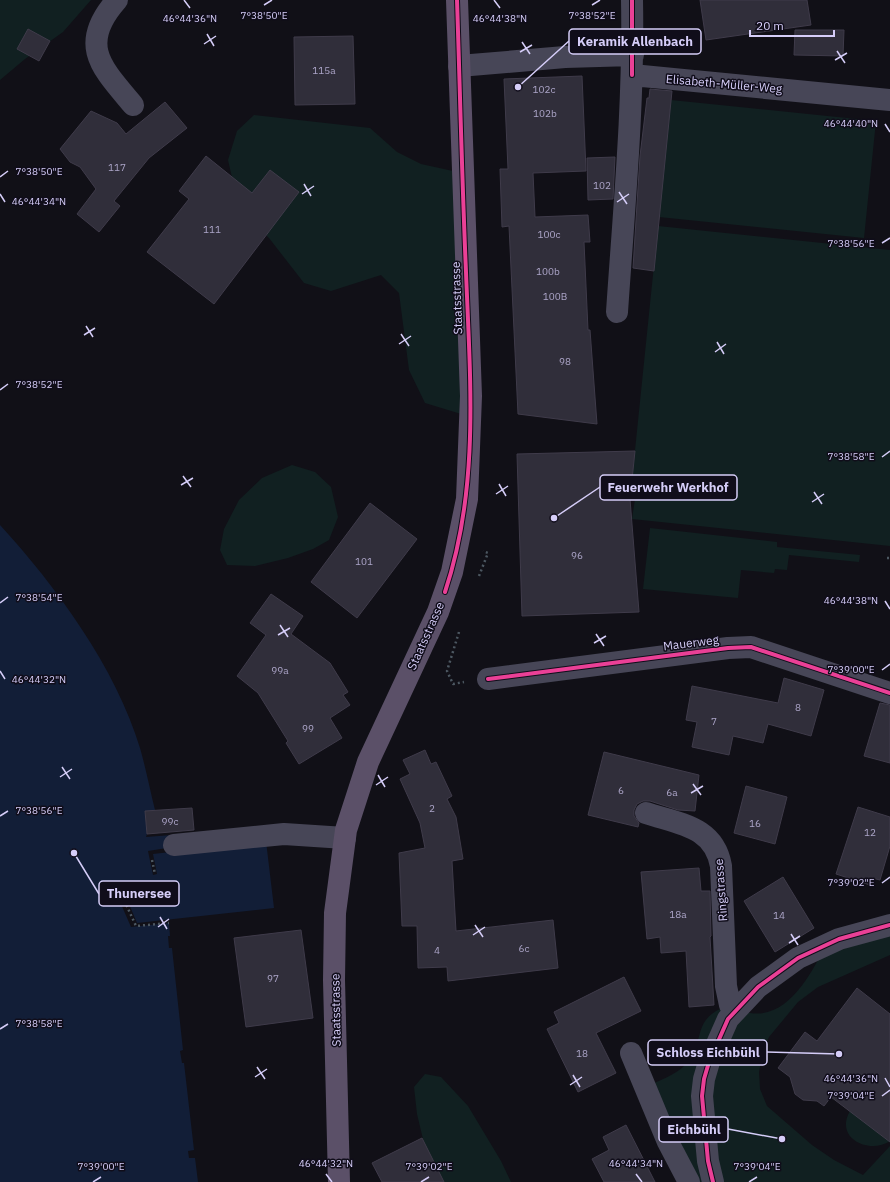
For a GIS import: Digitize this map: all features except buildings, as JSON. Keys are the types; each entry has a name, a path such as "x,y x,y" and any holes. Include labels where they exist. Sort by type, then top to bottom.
{"main road":[{"name":"Staatsstrasse","path":"339,1182 334,980 335,913 346,838 351,813 368,762 438,612 452,572 467,499 471,396 458,66 457,0"}],"street":[{"path":"117,0 104,18 96,43 97,54 109,76 133,105"},
{"path":"617,312 629,152 633,65 632,0"},
{"path":"458,66 565,57 633,65"},
{"name":"Elisabeth-Müller-Weg","path":"633,65 890,100"},
{"name":"Mauerweg","path":"488,679 728,648 751,647 890,693"},
{"name":"Ringstrasse","path":"646,814 693,828 709,839 719,854 722,866 726,986 730,1004 735,1011"},
{"path":"174,845 284,834 346,838"},
{"path":"713,1182 708,1162 702,1096 704,1079 718,1039 728,1019 758,988 798,958 839,939 890,925"},
{"path":"631,1053 668,1142 689,1182"}],"path":[{"path":"459,543 488,553 477,582"},
{"path":"461,626 447,671 453,684 488,679"},
{"path":"118,887 136,926 169,923"}],"shaded area":[{"path":"0,0 91,0 63,32 25,59 0,80"},
{"path":"671,100 876,121 864,238 659,217"},
{"path":"254,115 370,128 397,152 421,164 462,173 471,417 425,403 409,370 399,293 381,275 331,291 304,283 269,238 239,208 228,160 237,131"},
{"path":"658,226 890,250 890,546 632,519 635,499 630,499"},
{"path":"292,465 315,472 331,487 338,517 329,540 313,549 288,558 255,566 227,565 220,550 224,529 239,500 262,478"},
{"path":"650,528 777,542 777,547 860,555 859,562 789,555 787,570 775,569 774,573 741,570 738,598 643,589"},
{"path":"890,925 890,955 818,987 798,1002 769,1037 764,1047 759,1072 760,1089 767,1106 812,1145 834,1160 863,1175 890,1146 890,1182 689,1182 645,1087 672,1075 686,1064 696,1046 704,1023 709,1016 717,1010 730,1005 737,1010 750,1013 764,1013 776,1009 788,1001 798,991 814,967 827,943"},
{"path":"425,1074 441,1077 468,1106 501,1161 511,1182 439,1182 427,1156 417,1114 414,1087"},
{"path":"850,1111 890,1141 882,1145 873,1146 864,1145 856,1141 850,1136 847,1129 846,1121"}],"water":[{"path":"0,525 63,601 100,658 116,688 140,748 155,810 145,812 146,837 172,835 173,847 148,851 153,875 157,874 153,854 266,841 274,908 137,923 121,885 114,888 131,927 169,923 169,948 172,948 183,1050 180,1051 182,1063 184,1063 194,1150 188,1151 189,1158 195,1158 198,1182 0,1182"}],"cycle path":[{"path":"445,592 456,552 464,513 470,433 469,352 457,0"},
{"path":"632,0 632,75"},
{"path":"488,679 728,648 751,647 890,693"},
{"path":"713,1182 708,1161 702,1096 704,1079 709,1062 728,1019 758,987 798,958 839,939 890,925"}],"place":[{"name":"Keramik Allenbach","path":"518,87"},
{"name":"Feuerwehr Werkhof","path":"554,518"},
{"name":"Thunersee","path":"74,853"},
{"name":"Schloss Eichbühl","path":"839,1054"},
{"name":"Eichbühl","path":"782,1139"}]}
